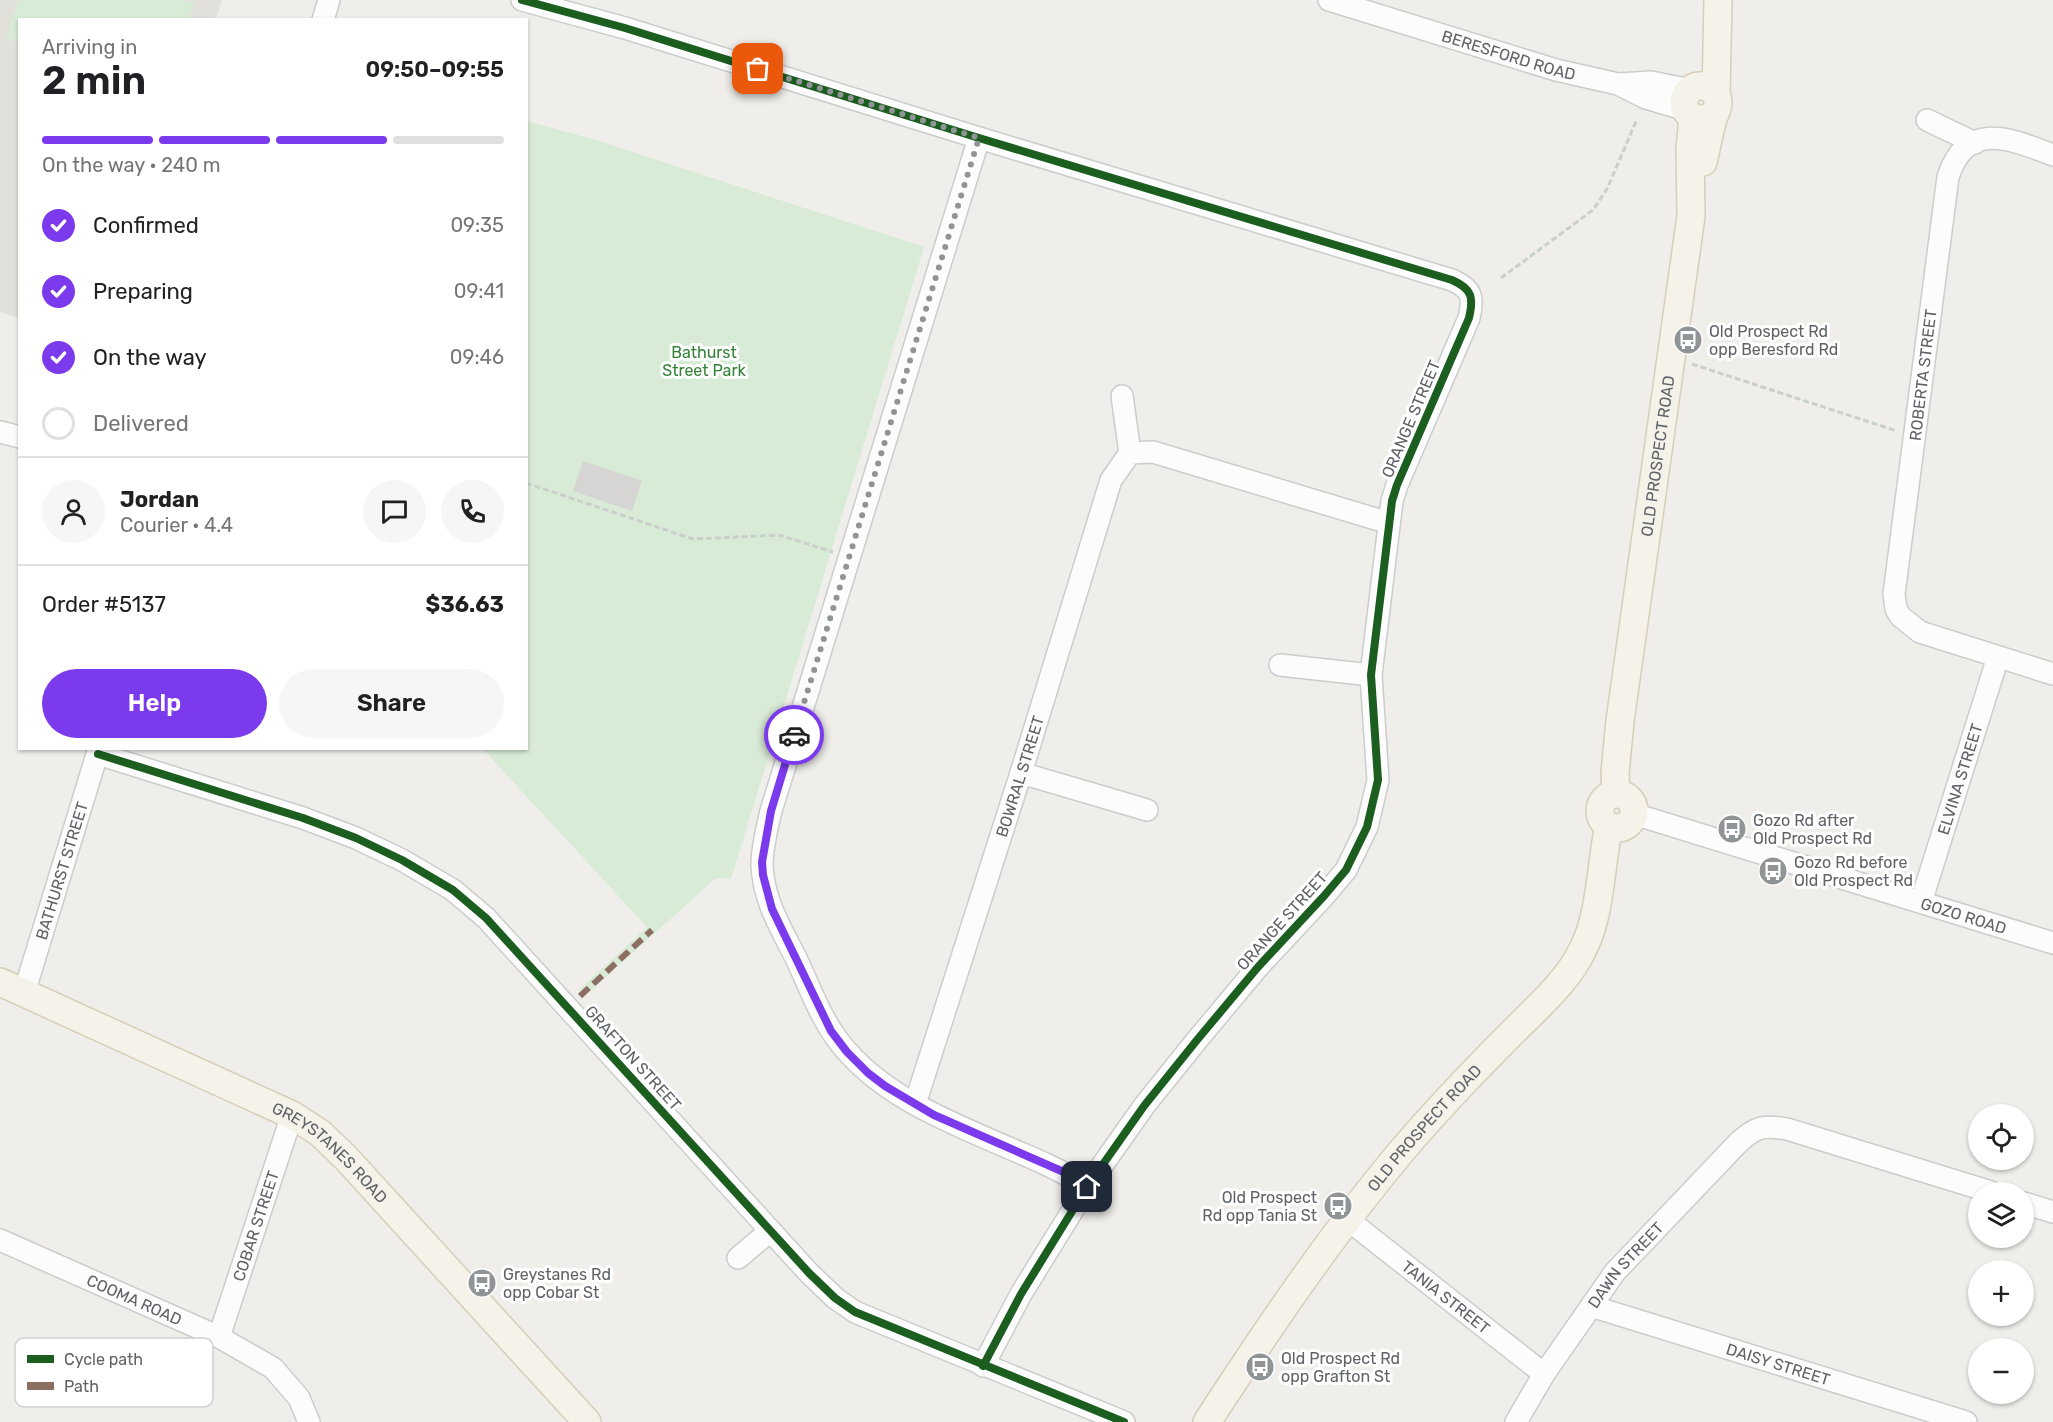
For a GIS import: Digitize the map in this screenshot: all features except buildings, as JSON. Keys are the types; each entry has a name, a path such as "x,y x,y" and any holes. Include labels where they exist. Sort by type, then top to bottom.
{"main road":[{"name":"OLD PROSPECT ROAD","path":"1616,793 1615,773 1620,721 1691,216 1690,148 1717,0"},
{"path":"1616,793 1623,794 1630,799 1634,814 1632,820 1625,826 1611,828 1602,820 1600,808 1606,797 1616,793"},
{"name":"OLD PROSPECT ROAD","path":"1207,1422 1262,1337 1347,1219 1433,1116 1555,988 1575,963 1586,943 1593,922 1607,836 1611,828"},
{"name":"GREYSTANES ROAD","path":"12,988 292,1115 320,1133 340,1151 587,1422"}],"street":[{"path":"324,18 329,0"},
{"name":"ORANGE STREET","path":"522,0 625,27 979,138 1452,280 1474,292 1469,318 1397,484 1389,523 1371,675 1378,780 1367,827 1346,870 1258,967 1144,1106 1087,1187 1021,1294 983,1365"},
{"name":"BERESFORD ROAD","path":"1329,0 1556,70 1618,84 1646,98 1699,102"},
{"path":"1927,120 1975,143 2004,138 2053,155"},
{"path":"979,138 771,811 762,862 763,875 772,909 831,1031 847,1052 868,1073 934,1115 1066,1173 1087,1187"},
{"name":"ROBERTA STREET","path":"1975,143 1958,157 1948,177 1894,594 1896,609 1894,620 1906,622 1920,632 2053,674"},
{"path":"1122,396 1130,453 1153,452 1389,523"},
{"path":"0,432 18,436"},
{"name":"BOWRAL STREET","path":"915,1104 1111,480 1130,453"},
{"name":"ELVINA STREET","path":"1921,902 1998,657"},
{"path":"1280,665 1371,675"},
{"name":"BATHURST STREET","path":"12,988 98,751"},
{"name":"GRAFTON STREET","path":"98,751 345,834 402,860 453,890 486,918 562,999 770,1231 835,1298 855,1312 1124,1422"},
{"path":"1020,773 1147,810"},
{"name":"GOZO ROAD","path":"1634,814 2053,943"},
{"name":"COBAR STREET","path":"219,1336 292,1115"},
{"name":"DAWN STREET","path":"1516,1422 1544,1374 1615,1272 1747,1135 1758,1120 1771,1127 1787,1129 1968,1185"},
{"path":"2034,1206 2053,1212"},
{"name":"TANIA STREET","path":"1347,1219 1544,1374"},
{"path":"738,1258 770,1231"},
{"name":"COOMA ROAD","path":"0,1240 219,1336 273,1368 299,1398 309,1422"},
{"name":"DAISY STREET","path":"1590,1306 1966,1422"}],"path":[{"path":"1501,278 1593,210 1606,189 1637,118"},
{"path":"1690,364 1898,431"},
{"path":"528,484 693,538 779,535 849,557"}],"shaded area":[{"path":"0,0 222,0 216,18 18,18 18,318 0,312"}],"green space":[{"path":"18,0 183,0 194,3 189,18 18,18 18,42 6,38"},
{"name":"Bathurst Street Park","path":"528,121 599,141 924,247 731,879 716,878 585,996 580,989 647,927 484,750 528,750"}],"marked path":[{"path":"580,996 652,930"}],"cycle path":[{"path":"522,0 625,28 979,138 1452,280 1464,287 1470,294 1469,318 1392,501 1371,675 1378,780 1367,827 1346,870 1258,967 1144,1106 1087,1187 1021,1294 983,1366"},
{"path":"98,754 303,818 356,838 402,860 453,890 486,918 809,1273 835,1298 855,1312 1124,1422"}],"way so far":[{"path":"758,69 979,138 794,735"}],"place":[{"name":"Old Prospect Rd opp Beresford Rd","path":"1688,340"},
{"name":"Gozo Rd after Old Prospect Rd","path":"1732,829"},
{"name":"Gozo Rd before Old Prospect Rd","path":"1773,871"},
{"name":"Old Prospect Rd opp Tania St","path":"1338,1206"},
{"name":"Greystanes Rd opp Cobar St","path":"482,1283"},
{"name":"Old Prospect Rd opp Grafton St","path":"1260,1367"}],"route":[{"path":"794,735 766,831 762,862 763,875 765,890 772,909 831,1031 847,1052 885,1086 934,1115 1066,1173 1087,1187"}]}
